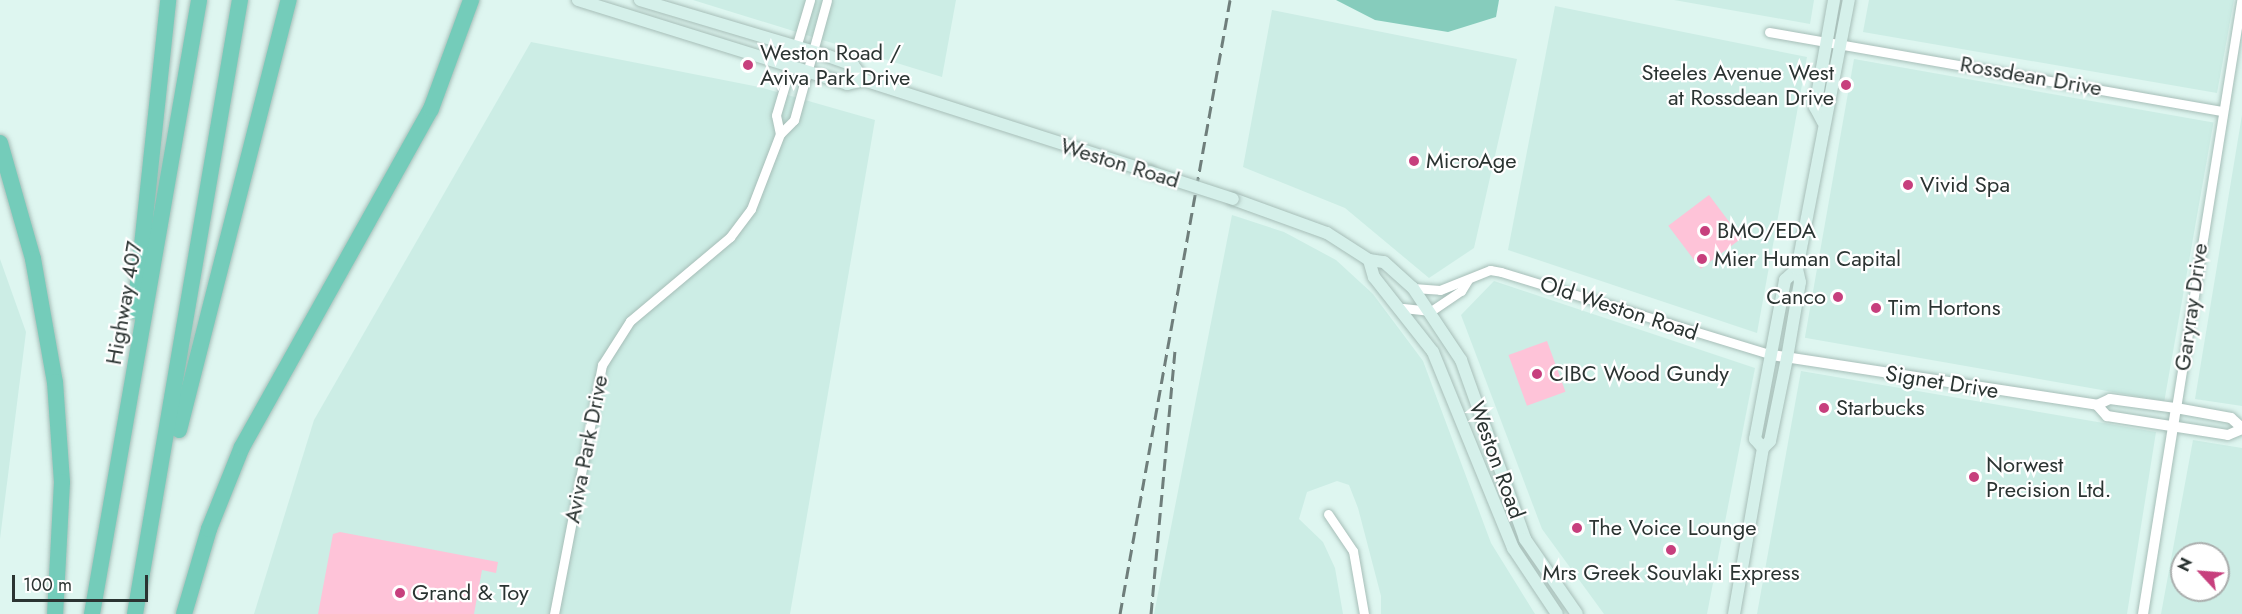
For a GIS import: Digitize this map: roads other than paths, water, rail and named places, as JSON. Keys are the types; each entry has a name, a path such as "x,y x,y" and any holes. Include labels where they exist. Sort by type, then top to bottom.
{"highway":[{"path":"116,476 168,0"},
{"name":"Highway 407","path":"92,614 200,0"},
{"path":"135,614 240,0"},
{"path":"142,574 289,0"},
{"path":"184,614 209,529 242,447 431,109 471,0"},
{"path":"0,143 33,260 55,382 62,482 55,614"}],"main road":[{"name":"Weston Road","path":"578,0 789,64 847,84 864,80 1150,172 1327,233 1368,260 1384,262 1413,288 1431,311 1461,360 1525,539 1577,614"},
{"name":"Weston Road","path":"640,0 796,45 853,65 864,80"},
{"path":"1823,122 1815,107 1834,0"},
{"path":"1734,614 1763,448 1770,441 1787,358 1800,282 1797,269 1823,122 1849,0"},
{"name":"Weston Road","path":"1368,260 1374,277 1403,308 1433,352 1513,548 1557,614"},
{"path":"1763,448 1755,439 1785,280 1797,269"}],"street":[{"name":"Aviva Park Drive","path":"780,134 776,115 789,64 810,0"},
{"name":"Aviva Park Drive","path":"554,614 602,365 639,313 730,237 751,209 780,134 794,120 827,0"},
{"name":"Garyray Drive","path":"2142,614 2176,408 2220,111 2241,0"},
{"name":"Rossdean Drive","path":"1769,32 2220,111"},
{"name":"Old Weston Road","path":"1413,288 1440,290 1501,272 1772,355"},
{"path":"1403,308 1431,311 1461,291 1468,280"},
{"name":"Signet Drive","path":"1772,355 2097,405 2110,399 2176,408 2231,418 2242,428 2228,435 2107,416 2097,405"},
{"path":"1329,514 1353,551 1364,614"}],"railway":[{"path":"1120,614 1230,0"},
{"path":"1151,614 1175,351"}],"place":[{"name":"Weston Road / Aviva Park Drive","path":"748,65"},
{"name":"Steeles Avenue West at Rossdean Drive","path":"1846,85"},
{"name":"MicroAge","path":"1414,161"},
{"name":"Vivid Spa","path":"1908,185"},
{"name":"BMO/EDA","path":"1705,231"},
{"name":"Mier Human Capital","path":"1702,259"},
{"name":"Canco","path":"1838,297"},
{"name":"Tim Hortons","path":"1876,308"},
{"name":"CIBC Wood Gundy","path":"1537,374"},
{"name":"Starbucks","path":"1824,408"},
{"name":"Norwest Precision Ltd.","path":"1974,477"},
{"name":"The Voice Lounge","path":"1577,528"},
{"name":"Mrs Greek Souvlaki Express","path":"1671,550"},
{"name":"Grand & Toy","path":"400,593"}]}
